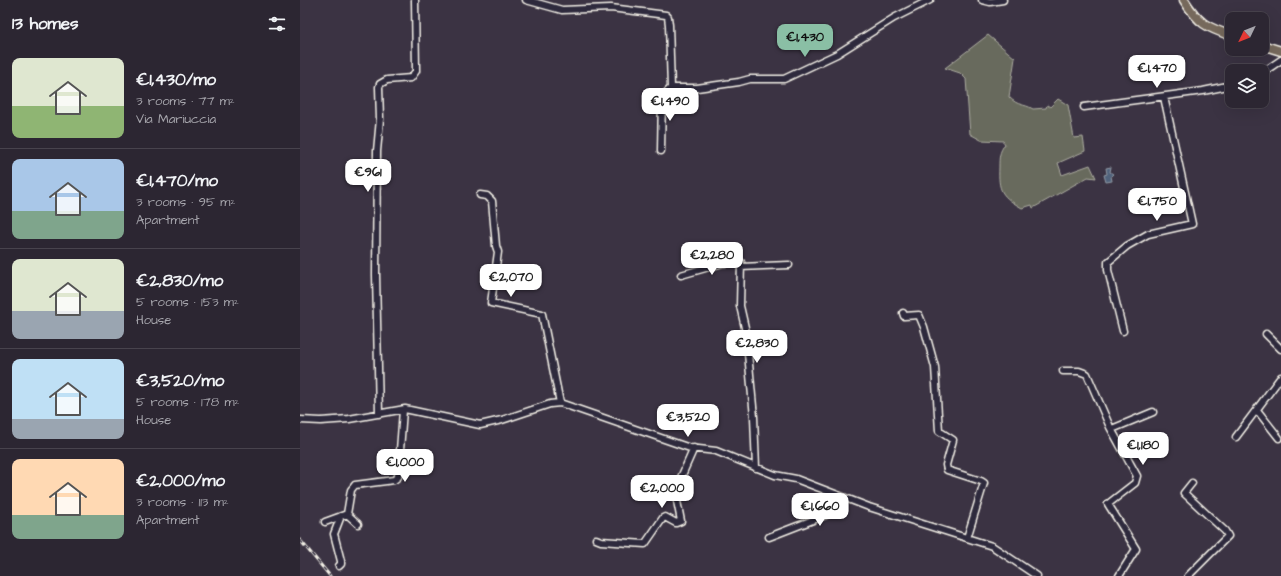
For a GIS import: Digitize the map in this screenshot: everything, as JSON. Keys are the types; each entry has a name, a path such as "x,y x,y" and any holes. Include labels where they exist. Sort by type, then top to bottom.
{"main road":[{"path":"1184,0 1194,16 1201,23 1225,33"},
{"path":"1269,48 1281,52"}],"street":[{"path":"379,414 376,275 377,151 380,119 380,84 387,80 411,78 416,71 415,0"},
{"path":"526,0 562,10 611,8 666,15 669,20 671,88"},
{"path":"661,151 662,97 671,88 696,88 750,79 784,79 837,54 894,18 930,0"},
{"path":"982,0 990,2 1003,0"},
{"path":"1269,68 1281,60"},
{"path":"1084,107 1164,97 1225,86"},
{"path":"1123,331 1108,270 1108,262 1126,246 1148,234 1192,224 1164,97"},
{"path":"480,195 489,198 492,203 496,246 498,252 491,303 542,314 560,403"},
{"path":"681,275 723,263 741,262 740,306 746,332 754,417 756,468"},
{"path":"741,266 789,265"},
{"path":"903,313 904,316 919,315 924,327 935,367 939,431 953,440 946,465 947,470 981,480 984,483 966,538"},
{"path":"1266,334 1281,349"},
{"path":"1063,371 1079,371 1087,374 1112,429 1137,476 1135,483 1108,504 1136,549 1119,576"},
{"path":"1236,437 1281,377"},
{"path":"300,420 322,421 350,419 403,410 480,425 502,420 550,404 560,403 618,424 694,448 716,451 775,475 796,479 869,507 992,546 1037,576"},
{"path":"347,514 351,490 355,485 394,480 398,477 403,410"},
{"path":"1256,410 1279,438"},
{"path":"1112,429 1153,412"},
{"path":"596,539 601,541 645,544 663,518 665,517 676,523 681,520 675,491 694,448"},
{"path":"1188,576 1228,536 1225,531 1184,493 1192,482"},
{"path":"769,537 831,513 833,507 829,492"},
{"path":"326,522 347,514"},
{"path":"347,514 358,524"},
{"path":"339,566 341,564 341,560 334,534 341,516"}],"green space":[{"path":"988,35 1015,58 1009,97 1012,100 1018,104 1033,109 1046,108 1047,105 1050,107 1058,99 1068,105 1074,138 1083,137 1085,151 1058,163 1062,175 1090,165 1096,178 1088,177 1033,208 1032,205 1022,208 1005,196 999,182 999,161 1005,144 1003,141 981,140 970,134 966,79 960,73 945,68"}],"water":[{"path":"1111,167 1110,172 1113,174 1111,176 1112,181 1106,182 1104,175 1107,174 1106,168"}],"railway":[{"path":"300,540 330,576"}]}
